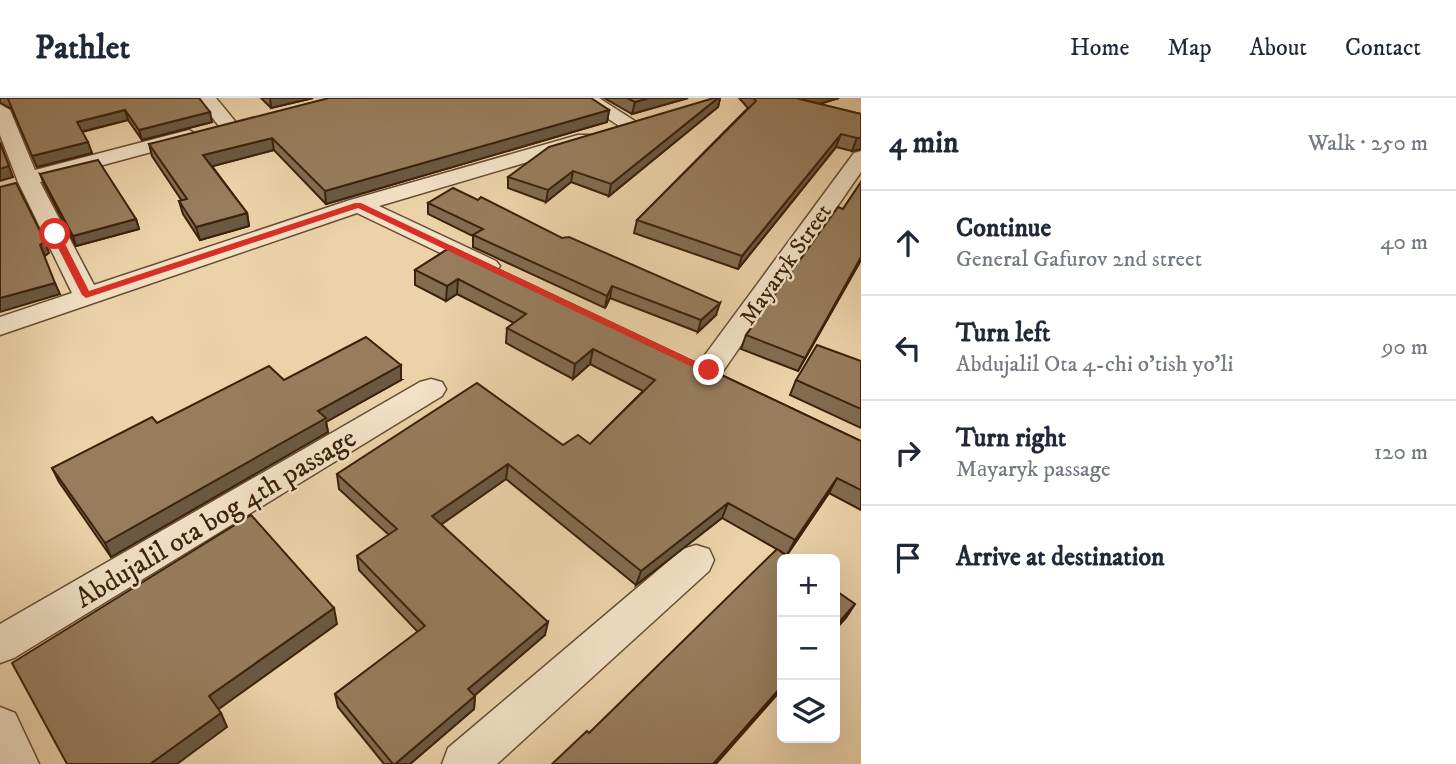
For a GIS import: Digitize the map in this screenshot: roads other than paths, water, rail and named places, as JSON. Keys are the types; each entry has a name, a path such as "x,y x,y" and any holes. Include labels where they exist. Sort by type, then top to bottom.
{"street":[{"path":"206,98 229,126"},
{"path":"585,98 631,125"},
{"path":"0,110 22,183 86,295"},
{"path":"0,326 358,205 656,118"},
{"path":"22,183 255,120"},
{"name":"Mayaryk Street","path":"684,359 721,376 861,157"},
{"path":"358,205 509,276"},
{"name":"Abdujalil ota bog 4th passage","path":"0,645 431,388"},
{"path":"464,764 696,560"},
{"path":"0,728 17,764"}]}
